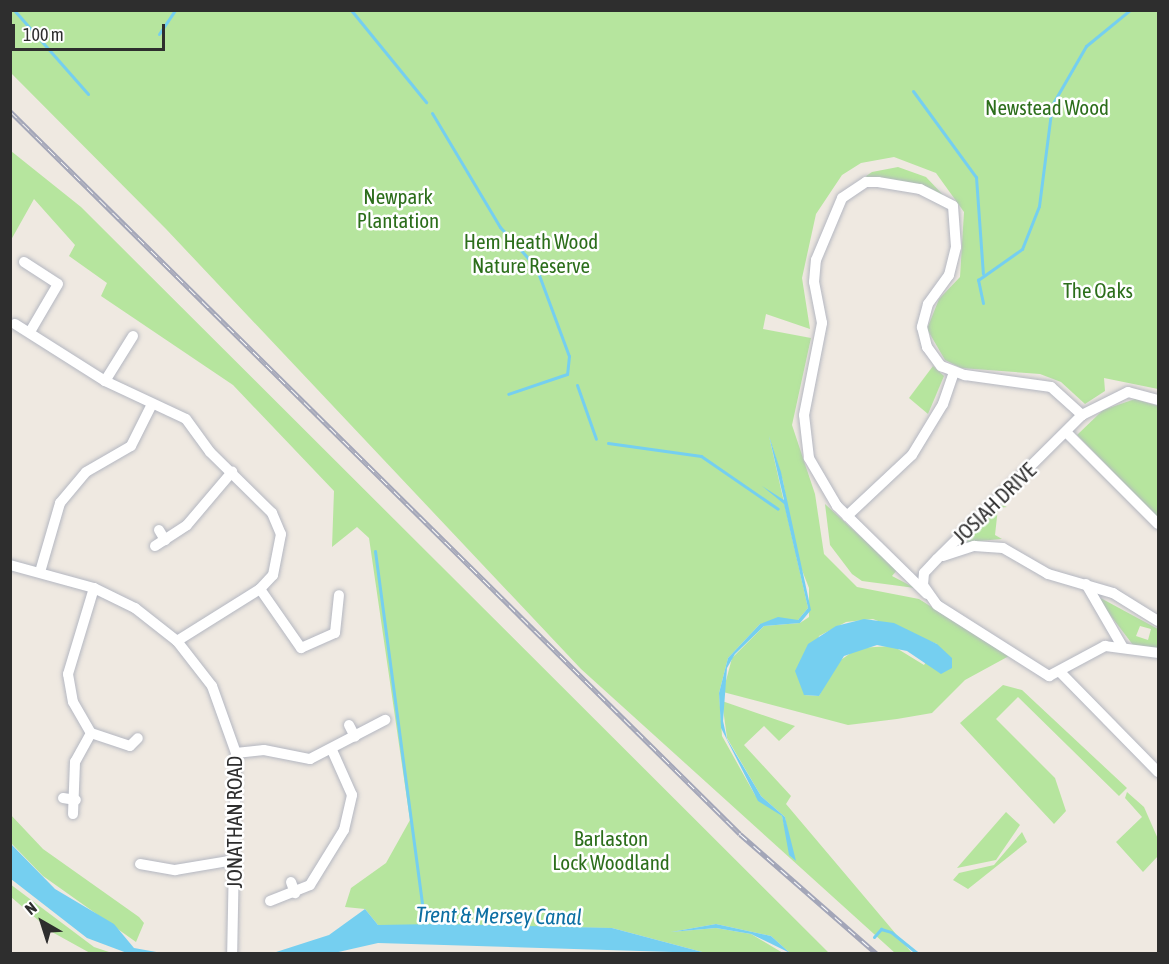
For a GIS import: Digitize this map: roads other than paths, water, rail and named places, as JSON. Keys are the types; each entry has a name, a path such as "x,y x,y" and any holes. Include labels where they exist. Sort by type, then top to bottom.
{"street":[{"path":"1082,415 1042,384 954,372 934,357 922,327 928,301 949,275 957,213 944,198 920,189 878,182 854,188 822,236 814,282 822,322 804,415 809,458 827,494 927,594 1043,672 1061,673 1094,649 1122,646 1158,652"},
{"path":"24,262 58,284 30,332"},
{"path":"15,324 105,381 186,419 232,472 272,513 281,534 280,557 261,589 177,641"},
{"path":"105,381 134,336"},
{"path":"847,516 912,455 939,413 954,372"},
{"name":"JOSIAH DRIVE","path":"935,561 1082,415 1128,392 1158,400"},
{"path":"40,572 60,503 86,472 131,446 152,404"},
{"path":"1066,432 1158,524"},
{"path":"159,530 160,543 205,508 232,472"},
{"path":"895,561 920,568 968,547 994,546 1048,574 1086,584 1158,621"},
{"path":"927,594 923,576 935,561"},
{"name":"JONATHAN ROAD","path":"10,565 94,588 135,608 177,641 212,686 236,753 232,954"},
{"path":"1086,584 1122,646"},
{"path":"94,588 68,675 73,702 92,733 134,746"},
{"path":"261,589 302,652 334,633 339,595"},
{"path":"1061,673 1158,772"},
{"path":"236,753 264,750 302,759 332,750 385,720"},
{"path":"349,725 356,737"},
{"path":"73,814 76,800 75,762 92,733"},
{"path":"270,901 295,893 321,873 350,813 349,781 332,750"},
{"path":"63,798 76,800"},
{"path":"148,861 175,870 235,860"},
{"path":"291,882 295,893"}],"water":[{"path":"769,436 781,472 811,610 800,623 764,626 735,654 727,668 723,721 727,739 761,796 785,817 796,861 789,855 782,816 758,801 721,728 719,693 728,658 760,624 778,617 798,620 808,608 784,504 762,486 784,500"},
{"path":"864,619 894,623 937,644 952,658 952,668 941,674 907,651 877,645 844,656 819,696 804,695 795,671 808,644 836,626"},
{"path":"10,843 55,889 114,924 134,948 162,953 127,953 87,938 11,879"},
{"path":"365,909 378,925 435,924 445,918 447,924 612,928 706,953 378,943 334,953 273,953 329,935"},
{"path":"716,924 771,936 790,953 751,934 716,928 671,932"}],"waterway":[{"path":"14,10 88,94"},
{"path":"159,34 175,10"},
{"path":"351,10 426,102"},
{"path":"983,303 978,280 1022,249 1039,206 1052,105 1086,46 1130,10"},
{"path":"913,91 976,177 983,274"},
{"path":"432,113 500,227 536,267 569,356 567,374 508,394"},
{"path":"577,385 596,439"},
{"path":"608,443 701,456 778,509"},
{"name":"Trent & Mersey Canal","path":"375,551 423,911"},
{"path":"874,937 881,929 891,932 918,954"}],"railway":[{"path":"10,111 740,834 877,954"}],"park label":[{"name":"Newstead Wood","path":"1047,107"},
{"name":"Newpark Plantation","path":"398,208"},
{"name":"Hem Heath Wood Nature Reserve","path":"531,253"},
{"name":"The Oaks","path":"1098,290"},
{"name":"Barlaston Lock Woodland","path":"611,850"}]}
